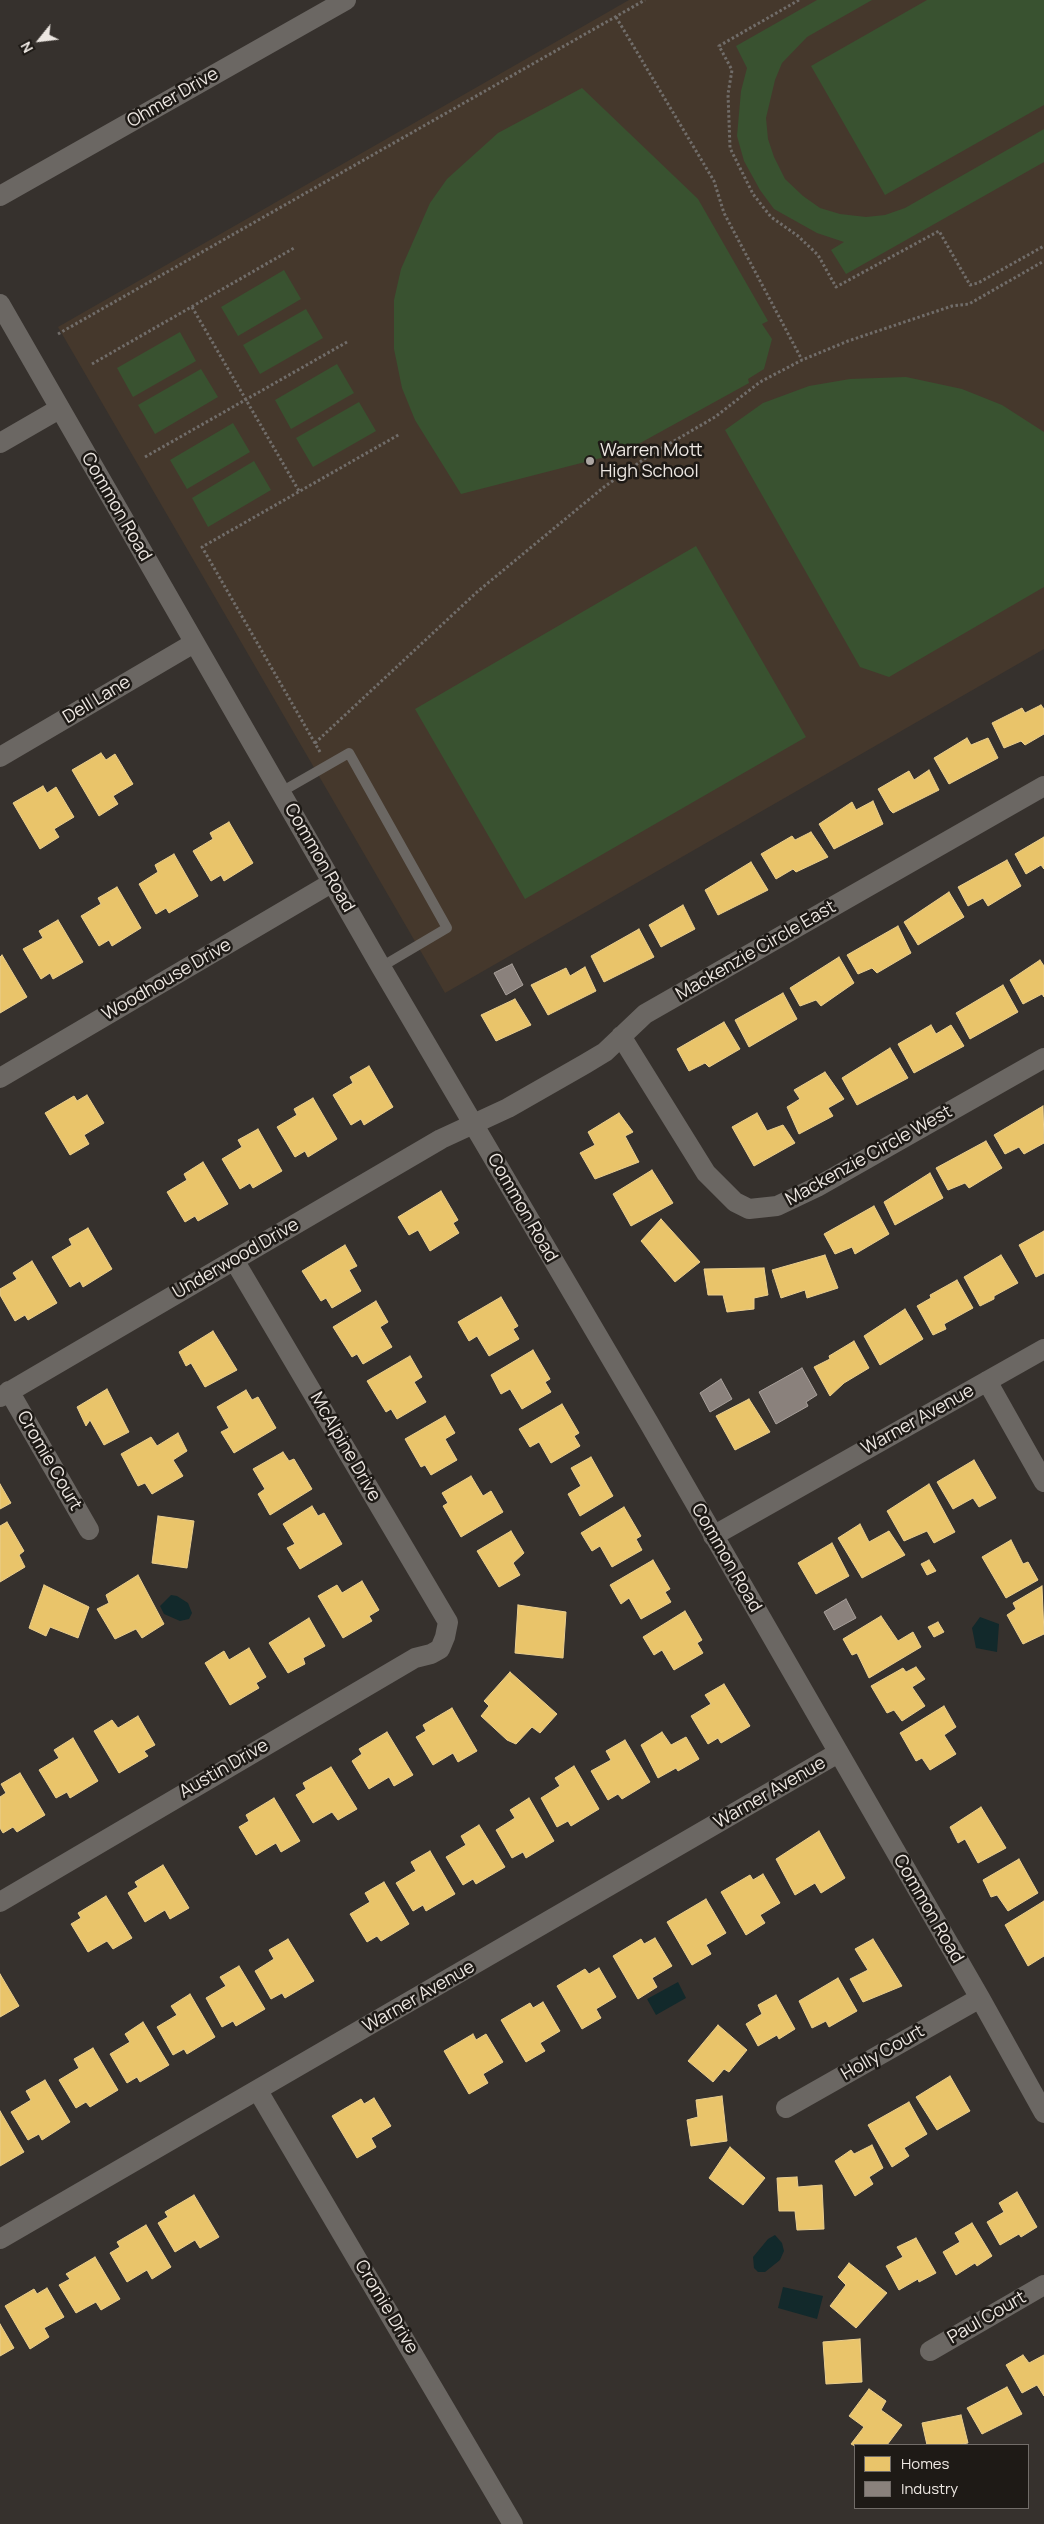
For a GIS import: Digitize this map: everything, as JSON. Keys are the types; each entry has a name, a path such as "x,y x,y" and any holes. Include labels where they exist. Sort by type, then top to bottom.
{"street":[{"name":"Ohmer Drive","path":"0,196 346,0"},
{"name":"Common Road","path":"0,304 381,966 714,1536 1044,2112"},
{"path":"0,443 60,409"},
{"name":"Dell Lane","path":"0,757 194,643"},
{"name":"Mackenzie Circle East","path":"473,1124 508,1108 605,1052 645,1014 1044,786"},
{"name":"Woodhouse Drive","path":"0,1078 333,882"},
{"name":"Mackenzie Circle West","path":"621,1036 706,1173 735,1202 749,1209 777,1206 817,1187 1044,1058"},
{"name":"Underwood Drive","path":"4,1394 441,1139 473,1124"},
{"name":"McAlpine Drive","path":"234,1260 448,1622 445,1637"},
{"name":"Warner Avenue","path":"714,1536 1044,1349"},
{"path":"987,1381 1044,1482"},
{"name":"Cromie Court","path":"4,1394 89,1530"},
{"name":"Austin Drive","path":"0,1902 415,1658 431,1654 440,1649 445,1637"},
{"name":"Warner Avenue","path":"0,2239 838,1753"},
{"name":"Holly Court","path":"786,2108 980,1998"},
{"name":"Cromie Drive","path":"258,2091 513,2524"},
{"name":"Paul Court","path":"930,2351 1044,2285"}],"lane":[{"path":"281,792 349,753 447,928 381,966"}],"path":[{"path":"58,334 645,0"},
{"path":"799,0 718,46 732,70 728,94 730,148 753,194 771,217 798,236 818,255 836,287 939,231 970,286 978,284 1044,246"},
{"path":"616,17 714,181 724,213 802,360"},
{"path":"92,364 294,248"},
{"path":"315,742 477,592 604,487 650,455 715,418 760,382 802,360 856,338 952,306 969,304 1044,261"},
{"path":"192,307 299,491"},
{"path":"145,457 347,342"},
{"path":"328,765 202,547 400,434"}],"shaded area":[{"name":"Warren Mott High School","path":"629,0 1044,0 1044,649 445,993 58,327"}],"green space":[{"path":"817,0 872,0 807,37 782,63 775,80 766,118 768,139 774,157 785,179 803,196 820,208 840,214 866,217 885,215 905,208 1044,129 1044,162 846,274 831,250 844,242 817,233 774,209 760,190 744,161 737,136 741,91 747,68 736,46"},
{"path":"927,0 1044,0 1044,105 885,195 811,66"},
{"path":"582,88 698,199 768,321 762,324 772,339 764,369 748,379 749,383 624,452 461,494 415,420 402,388 394,349 394,300 401,269 430,203 447,179 498,133"},
{"path":"284,270 301,299 238,336 221,307"},
{"path":"306,309 323,338 260,374 243,345"},
{"path":"180,332 196,361 133,397 117,368"},
{"path":"337,364 354,393 291,429 275,400"},
{"path":"201,369 218,397 155,434 138,405"},
{"path":"906,377 962,389 1002,405 1044,432 1044,587 889,677 860,667 725,430 763,403 809,386 850,379"},
{"path":"359,402 376,431 313,467 296,438"},
{"path":"233,423 250,452 187,489 170,460"},
{"path":"254,461 271,490 208,527 192,498"},
{"path":"696,546 806,737 525,899 415,709"}],"water":[{"path":"171,1595 177,1596 188,1603 192,1613 189,1619 180,1621 164,1614 160,1606"},
{"path":"980,1617 999,1624 997,1652 976,1648 972,1628"},
{"path":"678,1982 686,1998 656,2015 647,1999"},
{"path":"775,2235 782,2243 784,2251 780,2260 765,2272 758,2272 754,2268 753,2257 768,2239"},
{"path":"783,2287 823,2296 817,2319 778,2308"}],"building: Homes":[{"path":"1041,705 1044,709 1044,734 1025,745 1021,741 1004,748 992,723 1022,708 1025,713"},
{"path":"967,738 971,745 988,738 998,758 949,784 934,758"},
{"path":"101,753 106,760 115,754 133,784 113,796 118,804 99,816 72,770"},
{"path":"929,770 939,790 893,813 878,789 909,771 914,780"},
{"path":"43,786 47,793 56,787 74,817 54,829 59,837 40,849 13,803"},
{"path":"873,801 883,824 834,849 819,824 852,802 856,810"},
{"path":"229,822 253,863 224,881 221,875 211,881 193,851 213,839 210,833"},
{"path":"811,832 828,857 796,872 793,869 776,879 761,854 792,836 795,840"},
{"path":"1044,837 1044,869 1041,865 1026,874 1015,854"},
{"path":"174,854 198,896 169,913 166,908 156,914 139,884 158,872 155,865"},
{"path":"1007,860 1021,886 988,906 983,898 968,906 958,887"},
{"path":"751,862 768,890 718,915 705,890"},
{"path":"117,887 141,928 112,946 109,940 99,946 81,916 101,904 98,898"},
{"path":"949,892 964,917 918,945 904,922"},
{"path":"683,905 695,929 661,947 649,925"},
{"path":"58,920 83,962 53,979 50,973 41,979 23,949 43,938 39,931"},
{"path":"898,926 911,953 877,973 872,968 858,974 847,955"},
{"path":"639,929 654,957 604,982 591,956"},
{"path":"2,955 27,997 0,1013 0,957"},
{"path":"839,957 854,983 821,1006 816,1000 800,1006 790,988"},
{"path":"1040,960 1044,966 1044,997 1042,994 1023,1004 1010,980"},
{"path":"585,967 596,991 548,1015 531,985 566,968 570,976"},
{"path":"1003,985 1018,1012 970,1039 956,1013"},
{"path":"783,993 797,1019 749,1047 735,1020"},
{"path":"515,999 531,1025 496,1041 481,1015"},
{"path":"724,1022 740,1049 709,1067 705,1063 689,1071 677,1049"},
{"path":"931,1025 936,1034 951,1025 964,1046 914,1073 898,1044"},
{"path":"890,1048 908,1078 857,1105 842,1078"},
{"path":"369,1066 393,1107 364,1125 361,1119 351,1125 333,1095 353,1083 350,1077"},
{"path":"825,1072 844,1099 828,1108 833,1116 799,1134 787,1107 800,1099 794,1090"},
{"path":"87,1095 104,1123 84,1135 89,1144 70,1155 45,1113 74,1096 77,1101"},
{"path":"313,1098 337,1139 308,1157 305,1151 295,1157 277,1127 297,1115 294,1109"},
{"path":"1043,1106 1044,1143 1024,1154 1019,1147 1005,1154 994,1135"},
{"path":"619,1113 633,1132 625,1136 639,1162 595,1179 580,1153 595,1145 588,1132"},
{"path":"757,1113 767,1131 783,1125 795,1143 754,1166 732,1127"},
{"path":"258,1129 282,1171 253,1188 250,1183 240,1189 222,1159 242,1147 238,1140"},
{"path":"986,1141 1002,1168 969,1188 965,1183 948,1190 936,1168"},
{"path":"203,1162 228,1204 198,1221 195,1216 185,1222 167,1192 187,1180 184,1174"},
{"path":"652,1170 673,1203 631,1226 613,1194"},
{"path":"930,1173 943,1198 895,1225 884,1202"},
{"path":"441,1191 458,1220 453,1223 459,1233 430,1251 418,1230 409,1235 398,1217"},
{"path":"874,1206 889,1234 855,1254 852,1247 835,1254 824,1234"},
{"path":"661,1219 700,1262 675,1282 641,1241"},
{"path":"88,1228 112,1269 83,1287 80,1281 70,1287 52,1257 72,1245 69,1239"},
{"path":"1044,1231 1044,1273 1036,1277 1019,1245"},
{"path":"345,1245 357,1266 349,1270 361,1291 332,1308 326,1298 321,1301 302,1271"},
{"path":"825,1255 838,1288 807,1298 805,1290 781,1298 772,1270"},
{"path":"1001,1255 1018,1283 980,1306 964,1277"},
{"path":"32,1261 57,1303 28,1320 25,1315 15,1321 0,1295 0,1289 17,1279 13,1273"},
{"path":"764,1268 768,1295 754,1298 754,1309 727,1312 723,1295 708,1295 704,1269"},
{"path":"957,1280 973,1308 944,1324 946,1329 933,1335 917,1306 931,1298 930,1295"},
{"path":"501,1297 518,1326 513,1329 519,1339 489,1356 477,1336 469,1341 458,1322"},
{"path":"376,1301 388,1322 380,1327 392,1347 363,1364 357,1354 352,1357 333,1327"},
{"path":"905,1309 923,1339 880,1365 864,1336"},
{"path":"213,1331 237,1370 205,1387 191,1363 186,1366 179,1352"},
{"path":"854,1341 869,1368 844,1383 830,1396 814,1367 830,1359 829,1356"},
{"path":"533,1350 550,1379 545,1382 551,1392 522,1409 510,1389 501,1394 491,1375"},
{"path":"410,1356 422,1377 414,1382 426,1402 397,1419 391,1409 386,1412 367,1381"},
{"path":"107,1389 129,1432 104,1445 90,1420 86,1426 77,1407"},
{"path":"246,1390 252,1400 258,1397 276,1428 234,1453 221,1432 229,1428 217,1407"},
{"path":"749,1399 770,1432 735,1450 716,1416"},
{"path":"562,1404 579,1433 574,1436 580,1446 551,1463 539,1442 530,1447 519,1429"},
{"path":"445,1416 455,1433 445,1439 457,1460 431,1475 425,1465 421,1467 405,1439"},
{"path":"178,1433 187,1451 173,1460 183,1476 152,1494 145,1483 138,1486 121,1454 151,1437 157,1446"},
{"path":"283,1452 289,1461 294,1459 312,1489 270,1515 258,1494 265,1489 253,1469"},
{"path":"591,1457 613,1496 580,1516 568,1494 581,1486 571,1468"},
{"path":"974,1460 996,1498 979,1507 973,1498 953,1509 937,1482"},
{"path":"471,1476 483,1496 491,1491 503,1512 461,1537 443,1506 448,1503 442,1493"},
{"path":"0,1484 11,1503 0,1509"},
{"path":"929,1484 955,1532 934,1543 927,1531 904,1541 887,1511"},
{"path":"312,1506 318,1516 324,1513 342,1544 300,1569 287,1548 295,1544 283,1524"},
{"path":"624,1507 641,1536 636,1539 642,1550 612,1567 600,1546 592,1551 581,1533"},
{"path":"158,1516 194,1521 187,1568 152,1563"},
{"path":"7,1522 24,1551 19,1555 25,1567 0,1582 0,1526"},
{"path":"860,1524 869,1542 889,1531 905,1555 862,1578 838,1538"},
{"path":"511,1531 524,1553 513,1563 520,1575 499,1587 477,1551"},
{"path":"1011,1540 1023,1564 1028,1562 1038,1580 1006,1598 982,1557"},
{"path":"832,1543 849,1576 816,1594 798,1563"},
{"path":"653,1560 670,1589 665,1592 671,1602 641,1619 629,1598 621,1604 610,1585"},
{"path":"929,1560 936,1571 927,1575 921,1564"},
{"path":"138,1575 164,1624 142,1638 136,1629 115,1639 97,1609 109,1603 106,1595"},
{"path":"362,1581 379,1610 369,1616 372,1621 343,1638 318,1596 337,1585 342,1593"},
{"path":"44,1585 89,1607 78,1638 50,1627 46,1636 29,1628"},
{"path":"1042,1586 1044,1634 1023,1644 1007,1615 1016,1609 1013,1603"},
{"path":"518,1605 566,1612 563,1658 515,1653"},
{"path":"685,1611 702,1640 697,1643 703,1653 674,1670 662,1650 654,1655 643,1637"},
{"path":"881,1616 898,1641 913,1632 921,1647 869,1678 857,1653 852,1655 843,1639"},
{"path":"309,1618 325,1646 303,1658 305,1664 288,1673 269,1643"},
{"path":"938,1622 944,1632 934,1637 928,1627"},
{"path":"249,1648 266,1677 256,1683 259,1688 230,1705 205,1663 224,1651 229,1660"},
{"path":"916,1667 925,1679 912,1687 925,1706 902,1721 894,1710 887,1713 871,1686 903,1668 906,1672"},
{"path":"510,1672 557,1714 540,1733 532,1727 516,1744 507,1740 481,1716 489,1706 484,1701"},
{"path":"724,1684 750,1726 721,1743 718,1738 708,1744 691,1716 711,1704 705,1695"},
{"path":"944,1706 956,1727 944,1735 956,1754 930,1770 922,1758 916,1761 900,1733"},
{"path":"452,1708 477,1751 458,1762 453,1753 433,1765 416,1737 426,1731 423,1725"},
{"path":"138,1716 155,1745 144,1751 148,1756 119,1773 94,1731 112,1720 118,1728"},
{"path":"387,1732 413,1775 394,1786 389,1777 369,1789 352,1761 362,1754 359,1749"},
{"path":"662,1732 671,1745 686,1737 699,1759 678,1771 676,1768 658,1778 641,1745"},
{"path":"73,1738 98,1781 70,1798 67,1792 56,1798 39,1770 59,1758 54,1750"},
{"path":"625,1740 650,1782 622,1799 618,1794 608,1800 591,1771 611,1760 606,1751"},
{"path":"574,1766 599,1809 571,1826 568,1821 557,1827 541,1798 560,1786 555,1778"},
{"path":"331,1767 357,1809 338,1820 332,1812 313,1823 296,1795 306,1789 303,1783"},
{"path":"20,1773 45,1815 17,1832 13,1827 3,1833 0,1828 0,1797 6,1793 1,1784"},
{"path":"274,1798 300,1841 281,1852 276,1843 256,1855 239,1827 249,1821 246,1815"},
{"path":"529,1798 554,1841 526,1858 523,1852 512,1858 496,1830 515,1818 510,1810"},
{"path":"981,1807 1006,1848 978,1863 965,1839 958,1843 950,1827"},
{"path":"479,1825 505,1867 476,1884 473,1879 463,1885 446,1857 466,1845 461,1836"},
{"path":"819,1831 845,1878 821,1893 815,1883 795,1895 776,1859"},
{"path":"430,1851 455,1894 426,1911 423,1905 413,1911 396,1883 416,1871 411,1862"},
{"path":"1019,1859 1038,1893 1008,1911 997,1895 991,1897 983,1880"},
{"path":"163,1865 189,1908 170,1919 165,1910 145,1922 128,1893 138,1887 135,1882"},
{"path":"763,1874 780,1903 760,1915 765,1923 746,1935 721,1892 750,1875 753,1880"},
{"path":"384,1882 409,1924 381,1941 377,1936 367,1942 350,1914 370,1902 365,1893"},
{"path":"106,1896 132,1938 113,1949 107,1941 88,1952 71,1924 81,1918 78,1913"},
{"path":"706,1899 726,1933 706,1945 711,1954 692,1965 667,1922"},
{"path":"1044,1901 1044,1956 1028,1966 1005,1925"},
{"path":"655,1938 672,1966 652,1978 657,1987 638,1999 613,1956 641,1939 644,1944"},
{"path":"288,1939 314,1981 285,1998 282,1993 271,1999 255,1971 274,1959 269,1950"},
{"path":"873,1939 902,1986 863,2002 850,1979 868,1970 855,1949"},
{"path":"239,1966 265,2009 236,2026 233,2021 222,2027 206,1998 226,1986 220,1977"},
{"path":"599,1968 616,1997 596,2009 601,2018 582,2029 557,1986 585,1969 589,1974"},
{"path":"0,1974 19,2006 0,2017"},
{"path":"838,1978 857,2011 829,2027 826,2021 812,2028 799,2001"},
{"path":"190,1994 215,2037 187,2054 184,2049 173,2055 157,2027 177,2015 171,2006"},
{"path":"776,1995 795,2029 779,2039 777,2035 758,2046 746,2024 762,2014 758,2005"},
{"path":"543,2002 560,2031 540,2043 545,2051 526,2062 501,2020 530,2003 533,2008"},
{"path":"143,2022 169,2065 140,2082 137,2077 127,2083 110,2054 130,2042 125,2034"},
{"path":"718,2025 747,2050 729,2072 724,2069 713,2082 688,2061"},
{"path":"473,2034 476,2040 486,2034 503,2062 483,2074 488,2083 469,2094 444,2051"},
{"path":"93,2048 118,2090 90,2107 86,2102 76,2108 59,2080 79,2068 74,2059"},
{"path":"950,2076 970,2111 937,2130 916,2097"},
{"path":"45,2080 70,2122 42,2140 39,2134 28,2140 11,2112 31,2100 26,2091"},
{"path":"722,2096 727,2141 691,2146 687,2120 698,2117 696,2100"},
{"path":"374,2098 391,2126 371,2138 376,2147 357,2158 332,2116 361,2099 364,2104"},
{"path":"909,2102 927,2134 904,2148 909,2156 892,2167 868,2125"},
{"path":"0,2111 24,2152 0,2166"},
{"path":"872,2145 883,2168 869,2177 873,2184 855,2196 835,2161 851,2150 854,2154"},
{"path":"730,2147 765,2178 743,2205 709,2178"},
{"path":"797,2177 798,2187 822,2185 824,2229 797,2230 795,2211 779,2211 777,2178"},
{"path":"1017,2192 1037,2227 1021,2237 1019,2234 1000,2245 987,2222 1004,2212 999,2203"},
{"path":"194,2195 219,2237 200,2248 195,2240 175,2252 158,2223 168,2217 165,2212"},
{"path":"972,2223 992,2256 977,2266 975,2263 956,2275 943,2252 960,2242 955,2233"},
{"path":"146,2225 171,2267 152,2279 147,2270 127,2282 110,2253 120,2247 117,2242"},
{"path":"916,2238 936,2273 919,2282 918,2279 899,2290 886,2266 903,2257 897,2247"},
{"path":"95,2257 120,2299 101,2310 96,2302 76,2313 59,2285 70,2279 66,2274"},
{"path":"849,2263 887,2293 856,2328 830,2306 846,2285 838,2277"},
{"path":"47,2288 64,2317 44,2328 49,2337 30,2349 5,2306 34,2289 37,2294"},
{"path":"0,2324 14,2348 0,2356"},
{"path":"860,2339 862,2382 826,2384 823,2342"},
{"path":"1023,2355 1029,2363 1044,2355 1044,2396 1037,2385 1022,2393 1006,2365"},
{"path":"1007,2387 1022,2414 982,2434 967,2408"},
{"path":"869,2389 886,2401 881,2410 902,2425 888,2444 854,2446 851,2444 864,2427 849,2416"},
{"path":"961,2415 968,2443 927,2444 922,2423"}],"building: Industry":[{"path":"512,964 523,985 506,995 494,973"},
{"path":"802,1368 817,1395 806,1402 808,1406 776,1424 759,1392"},
{"path":"721,1379 732,1399 710,1412 700,1393"},
{"path":"846,1599 856,1618 834,1630 824,1612"}],"place":[{"name":"Warren Mott High School","path":"590,461"}]}
